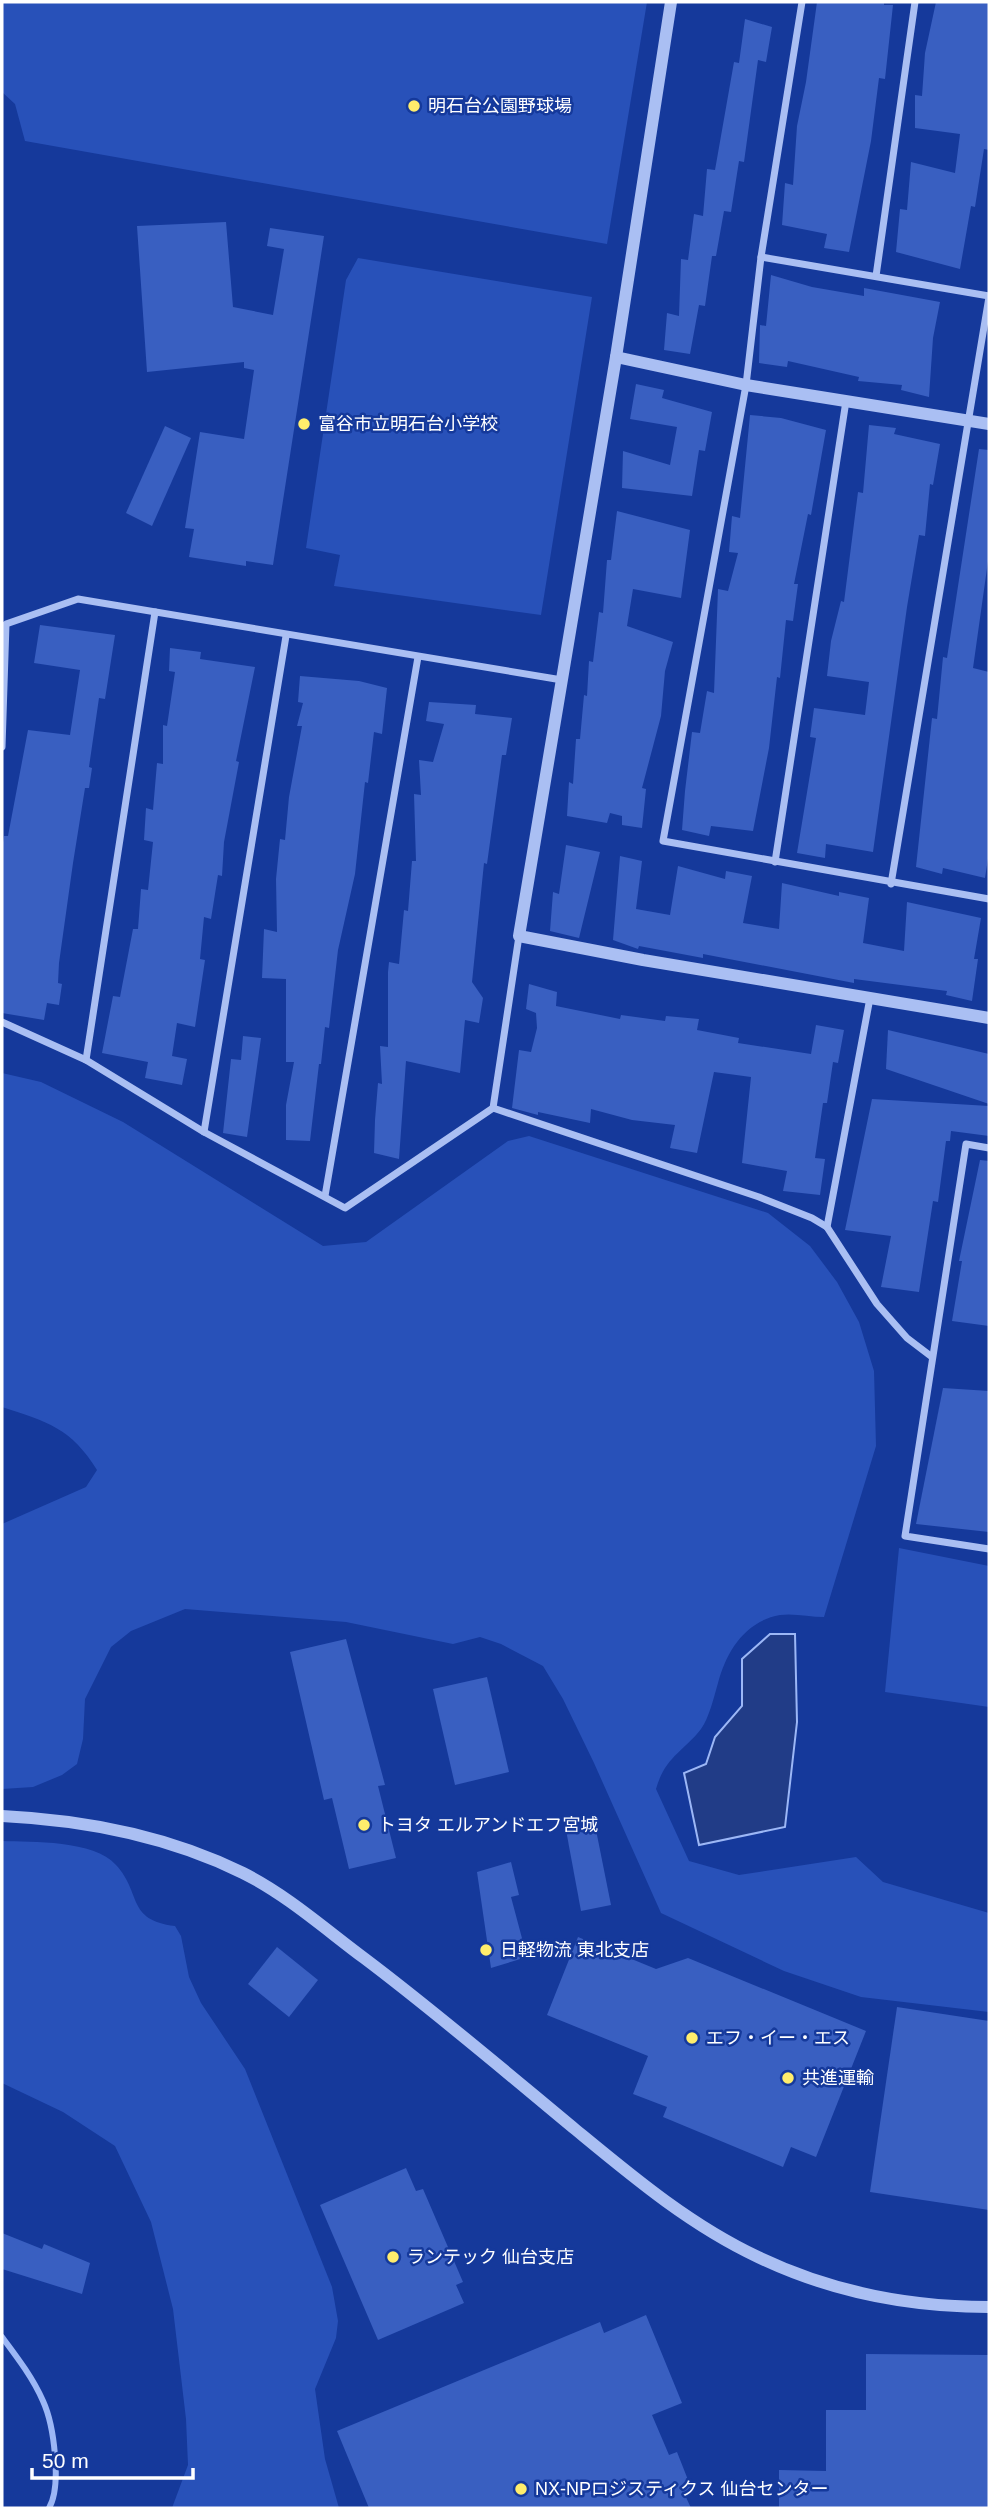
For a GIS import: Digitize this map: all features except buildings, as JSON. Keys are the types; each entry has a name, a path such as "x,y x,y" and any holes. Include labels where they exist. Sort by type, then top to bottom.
{"street":[{"path":"2,1022 86,1060 204,1132 345,1209 493,1108 519,936 616,357 671,2"},
{"path":"802,2 761,257 746,384 663,841 891,884 989,899"},
{"path":"876,276 915,2"},
{"path":"761,257 989,296 891,884"},
{"path":"616,357 746,384 989,424"},
{"path":"775,862 846,401"},
{"path":"2,747 6,624 78,599 286,636 562,680"},
{"path":"86,1060 155,612"},
{"path":"204,1132 286,636"},
{"path":"325,1196 418,657"},
{"path":"519,936 989,1018"},
{"path":"827,1227 870,998"},
{"path":"493,1108 759,1197 827,1227 877,1304 907,1338 932,1357"},
{"path":"989,1148 966,1144 905,1536 989,1549"},
{"path":"2,1816 38,1818 129,1831 210,1858 284,1897 396,1982 642,2184 695,2222 758,2257 821,2282 880,2298 920,2305 989,2307"}],"shaded area":[{"path":"2,2 647,2 607,244 25,141 15,104 2,92"},
{"path":"358,258 592,297 541,615 334,586 340,555 306,548 346,280"},
{"path":"2,1073 41,1082 123,1122 323,1246 366,1242 508,1141 529,1136 768,1213 810,1246 837,1282 859,1322 874,1371 876,1446 824,1617 780,1615 768,1618 747,1631 726,1660 704,1724 669,1762 656,1789 689,1861 739,1875 856,1857 883,1882 989,1913 989,2012 861,1997 784,1971 661,1913 594,1763 563,1699 543,1666 501,1644 480,1637 453,1644 346,1622 185,1609 131,1631 111,1647 85,1699 83,1739 77,1764 62,1775 33,1787 2,1789 2,1524 86,1487 97,1470 78,1445 57,1428 2,1407"},
{"path":"899,1548 989,1566 989,1707 885,1692"},
{"path":"770,1634 795,1634 797,1722 785,1827 699,1845 684,1773 706,1764 715,1737 742,1706 742,1659"},
{"path":"2,1841 62,1844 106,1857 124,1875 142,1911 159,1923 175,1926 181,1936 189,1977 201,2003 245,2069 332,2287 338,2321 336,2338 315,2389 325,2459 339,2508 172,2508 188,2465 186,2419 173,2309 151,2222 115,2146 63,2112 2,2083"}],"waterway":[{"path":"2,2337 30,2376 47,2412 56,2471 49,2508"}],"place":[{"name":"明石台公園野球場","path":"414,106"},
{"name":"富谷市立明石台小学校","path":"304,424"},
{"name":"トヨタ エルアンドエフ宮城","path":"364,1825"},
{"name":"日軽物流 東北支店","path":"486,1950"},
{"name":"エフ・イー・エス","path":"692,2038"},
{"name":"共進運輸","path":"788,2078"},
{"name":"ランテック 仙台支店","path":"393,2257"},
{"name":"NX-NPロジスティクス 仙台センター","path":"521,2489"}]}
